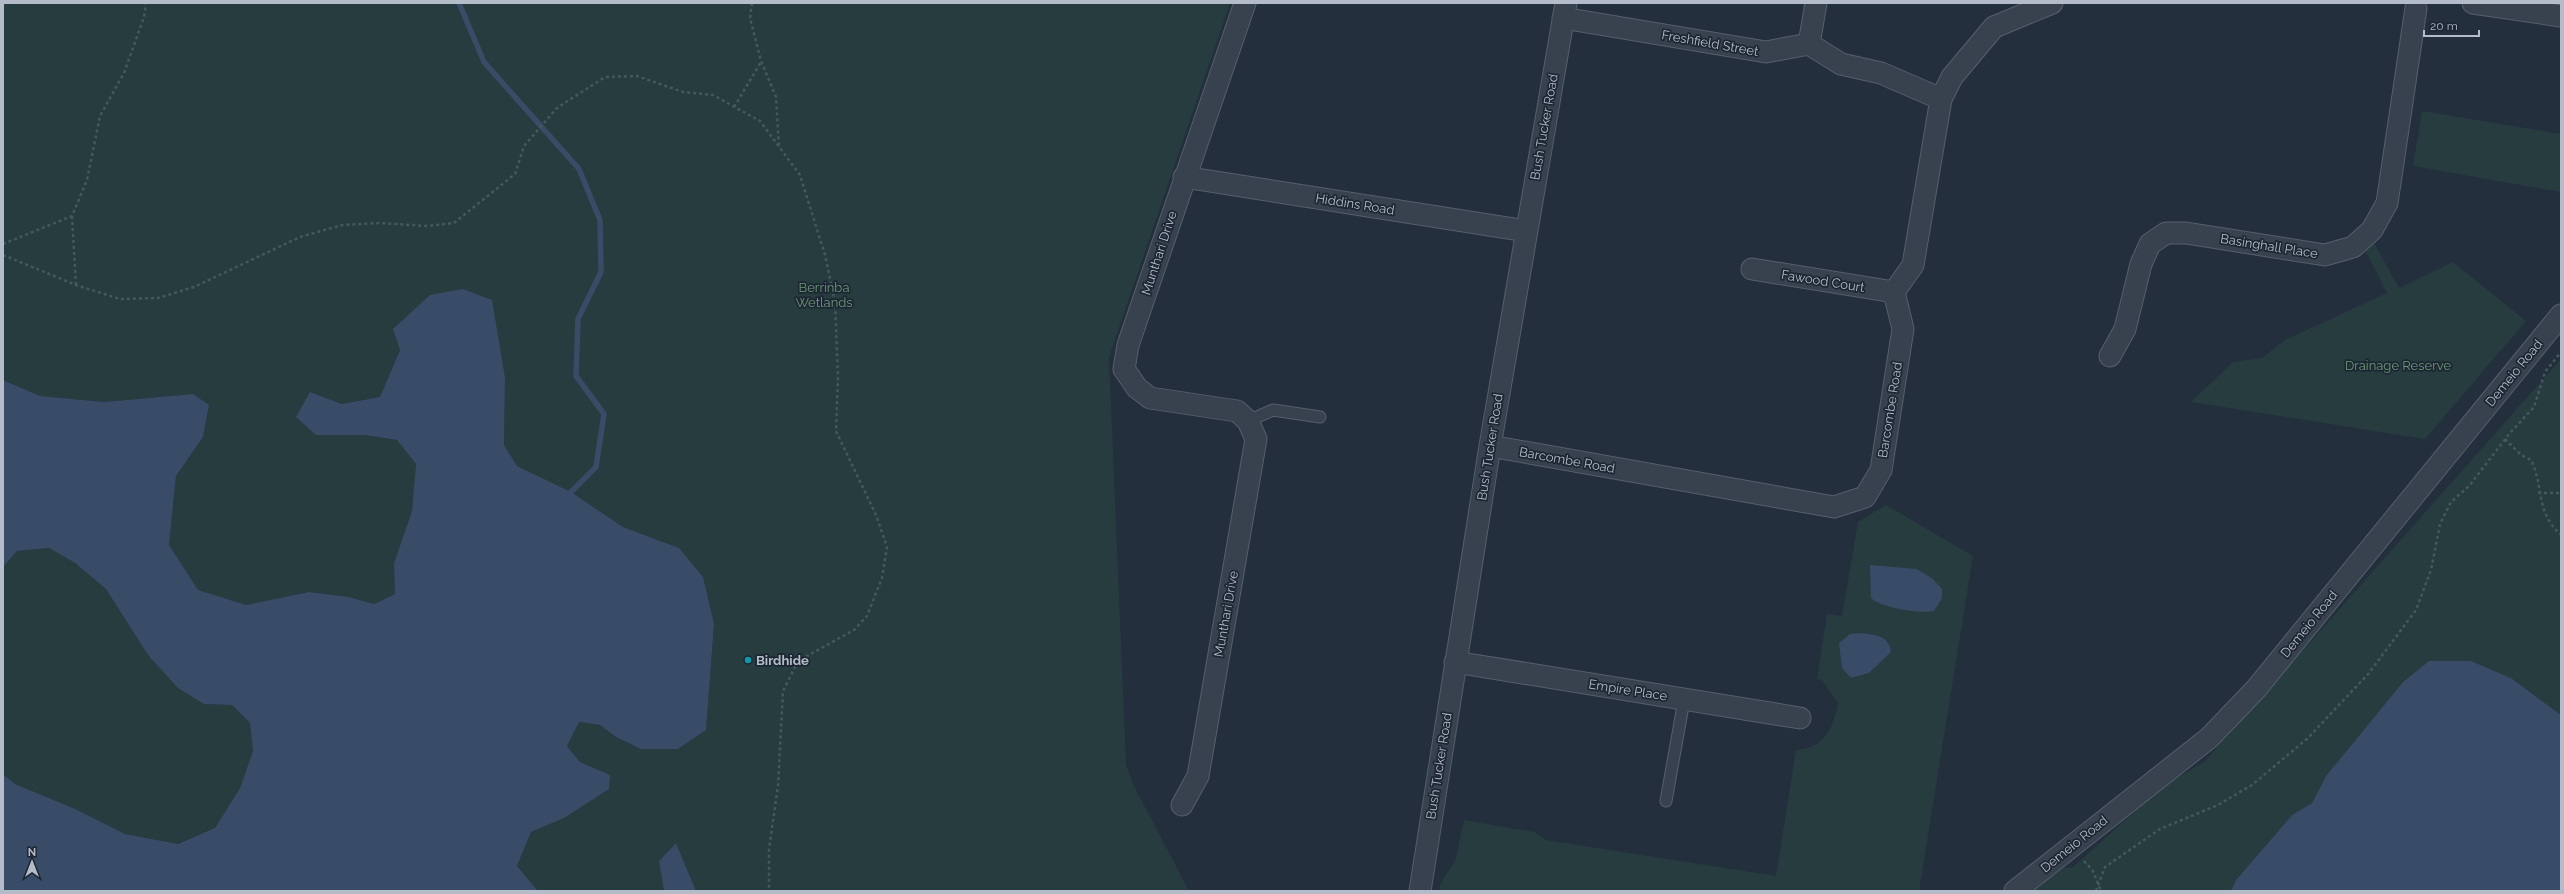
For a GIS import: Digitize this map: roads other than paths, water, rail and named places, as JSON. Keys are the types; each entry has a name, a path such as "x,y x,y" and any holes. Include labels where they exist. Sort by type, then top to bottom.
{"street":[{"name":"Munthari Drive","path":"1182,805 1198,776 1256,439 1248,421 1237,411 1150,398 1137,388 1124,369 1128,346 1184,177 1245,3"},
{"path":"1816,3 1809,44 1841,64 1880,73 1941,99"},
{"path":"1894,292 1913,265 1941,99 1952,77 1994,27 2052,3"},
{"path":"2473,3 2561,16"},
{"name":"Basinghall Place","path":"2110,356 2126,329 2141,264 2150,244 2166,233 2186,233 2325,255 2353,247 2372,230 2387,203 2419,5"},
{"name":"Freshfield Street","path":"1564,10 1766,52 1809,44"},
{"name":"Bush Tucker Road","path":"1420,891 1490,446 1564,10"},
{"name":"Hiddins Road","path":"1184,177 1526,231"},
{"name":"Fawood Court","path":"1752,269 1894,292"},
{"name":"Barcombe Road","path":"1490,446 1834,507 1865,497 1881,470 1903,329 1894,292"},
{"name":"Demeio Road","path":"2016,891 2209,738 2256,689 2561,315"},
{"name":"Empire Place","path":"1455,662 1800,718"}],"lane":[{"path":"1248,421 1273,410 1320,417"},
{"path":"1666,801 1684,700"}],"water":[{"path":"463,289 492,300 505,378 504,445 517,466 571,492 623,527 679,548 703,577 714,624 706,730 678,749 641,749 616,737 600,725 579,722 567,746 580,762 610,775 609,789 564,818 531,832 517,866 538,891 3,891 3,774 15,784 73,808 125,834 178,844 215,828 240,788 253,751 250,723 232,705 204,704 178,688 148,655 106,589 75,563 49,548 17,551 3,567 3,380 40,396 104,402 193,394 209,405 203,437 176,476 169,545 198,590 246,605 309,592 349,597 374,604 395,594 394,563 412,511 416,464 397,440 365,435 316,435 296,417 310,392 342,404 380,397 400,350 393,329 430,295"},
{"path":"1870,565 1917,569 1933,579 1942,589 1942,598 1934,611 1928,612 1911,611 1876,602 1871,598"},
{"path":"1860,633 1876,635 1884,639 1890,646 1891,652 1869,673 1851,678 1842,668 1839,643 1850,634"},
{"path":"2429,661 2471,661 2511,678 2561,715 2561,891 2231,891 2236,880 2292,815 2312,803 2326,776 2403,682"},
{"path":"676,843 696,891 664,891 659,861"}],"waterway":[{"path":"459,3 484,62 579,169 600,220 601,272 578,319 576,376 604,414 596,467 571,492"}],"place":[{"name":"Birdhide","path":"748,660"}],"park label":[{"name":"Berrinba Wetlands","path":"824,294"},
{"name":"Drainage Reserve","path":"2398,365"}]}
